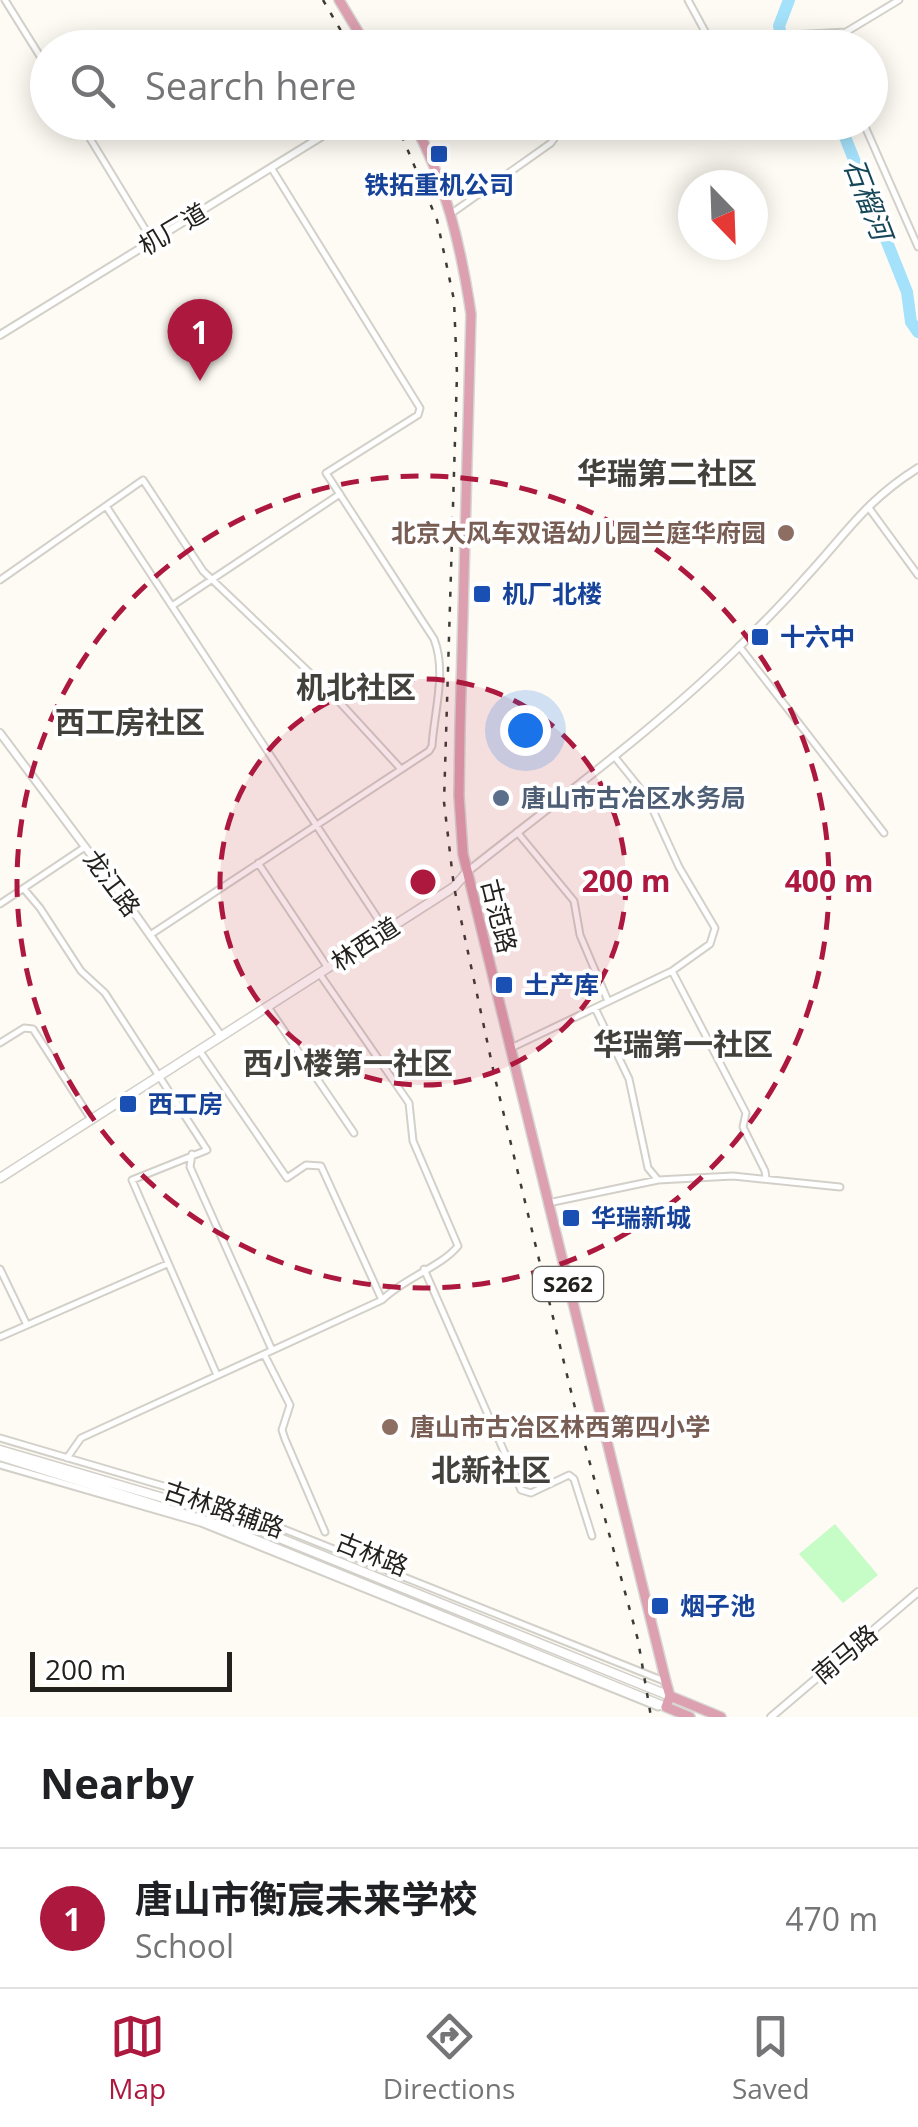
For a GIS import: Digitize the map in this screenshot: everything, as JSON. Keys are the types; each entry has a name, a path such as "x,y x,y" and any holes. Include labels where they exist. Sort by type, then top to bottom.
{"main road":[{"path":"339,0 357,30"},
{"name":"古范路","path":"421,140 436,171 461,249 470,314 459,762 467,872 668,1701"},
{"name":"林西道","path":"0,1178 454,887 467,872"},
{"name":"古林路","path":"0,1453 220,1524 668,1701 721,1717"},
{"name":"古林路","path":"668,1701 690,1717"}],"street":[{"path":"6,0 30,39"},
{"path":"688,0 704,30"},
{"path":"847,30 899,0"},
{"path":"91,140 153,242"},
{"name":"机厂道","path":"0,335 317,140"},
{"path":"451,214 553,140"},
{"path":"871,140 918,247"},
{"path":"150,935 432,746 439,681 438,648 326,473 418,415 420,408 272,169"},
{"name":"林西道","path":"467,872 658,722 806,578 867,505 918,468"},
{"path":"0,580 143,480 202,570 333,695 401,769"},
{"path":"172,606 340,494"},
{"path":"867,505 918,576"},
{"path":"106,506 386,930"},
{"path":"740,646 884,833"},
{"name":"龙江路","path":"0,733 221,1036"},
{"path":"511,1048 672,971 710,944 715,928 679,867 647,796 614,756"},
{"path":"518,832 574,900 580,935 608,1001"},
{"path":"0,904 85,848"},
{"path":"67,1458 82,1438 382,1300 394,1288 451,1255 458,1246 413,1141 409,1103 258,863"},
{"path":"24,888 81,971 105,993 206,1150 132,1180 217,1376"},
{"path":"672,971 746,1113 743,1127 766,1179"},
{"path":"268,1006 354,1133"},
{"path":"595,1008 629,1079 648,1168 658,1180"},
{"path":"0,1043 24,1028 32,1030 91,1120"},
{"path":"199,1050 287,1178 306,1165 322,1166 382,1300"},
{"path":"192,1154 190,1167 272,1350"},
{"path":"642,1182 648,1168"},
{"path":"548,1203 658,1180 733,1176 840,1186"},
{"path":"0,1338 167,1264"},
{"path":"0,1269 26,1326"},
{"path":"424,1269 520,1490 531,1492 569,1475 574,1479 592,1536"},
{"path":"264,1354 290,1405 282,1430 325,1532"},
{"name":"古林路辅路","path":"0,1438 234,1509 666,1682"},
{"path":"0,1465 201,1524 652,1707 668,1701"},
{"name":"南马路","path":"771,1717 918,1592"}],"green space":[{"path":"835,1524 878,1575 843,1603 799,1554"}],"waterway":[{"name":"石榴河","path":"780,30 789,0"},
{"name":"石榴河","path":"846,140 907,292 911,322 918,332"}],"railway":[{"path":"323,0 340,30"},
{"path":"404,140 437,220 454,300 457,374 444,802 454,887 495,1078 576,1412 638,1640 651,1717"}],"place":[{"name":"铁拓重机公司","path":"439,154"},
{"name":"唐山市衡宸未来学校","path":"200,381"},
{"name":"北京大风车双语幼儿园兰庭华府园","path":"786,533"},
{"name":"机厂北楼","path":"482,594"},
{"name":"十六中","path":"760,637"},
{"name":"唐山市古冶区水务局","path":"501,798"},
{"name":"土产库","path":"504,985"},
{"name":"西工房","path":"128,1104"},
{"name":"华瑞新城","path":"571,1218"},
{"name":"唐山市古冶区林西第四小学","path":"390,1427"},
{"name":"烟子池","path":"660,1606"}],"district":[{"name":"华瑞第二社区","path":"667,474"},
{"name":"机北社区","path":"356,688"},
{"name":"西工房社区","path":"130,723"},
{"name":"华瑞第一社区","path":"683,1045"},
{"name":"西小楼第一社区","path":"348,1064"},
{"name":"北新社区","path":"491,1471"}]}
